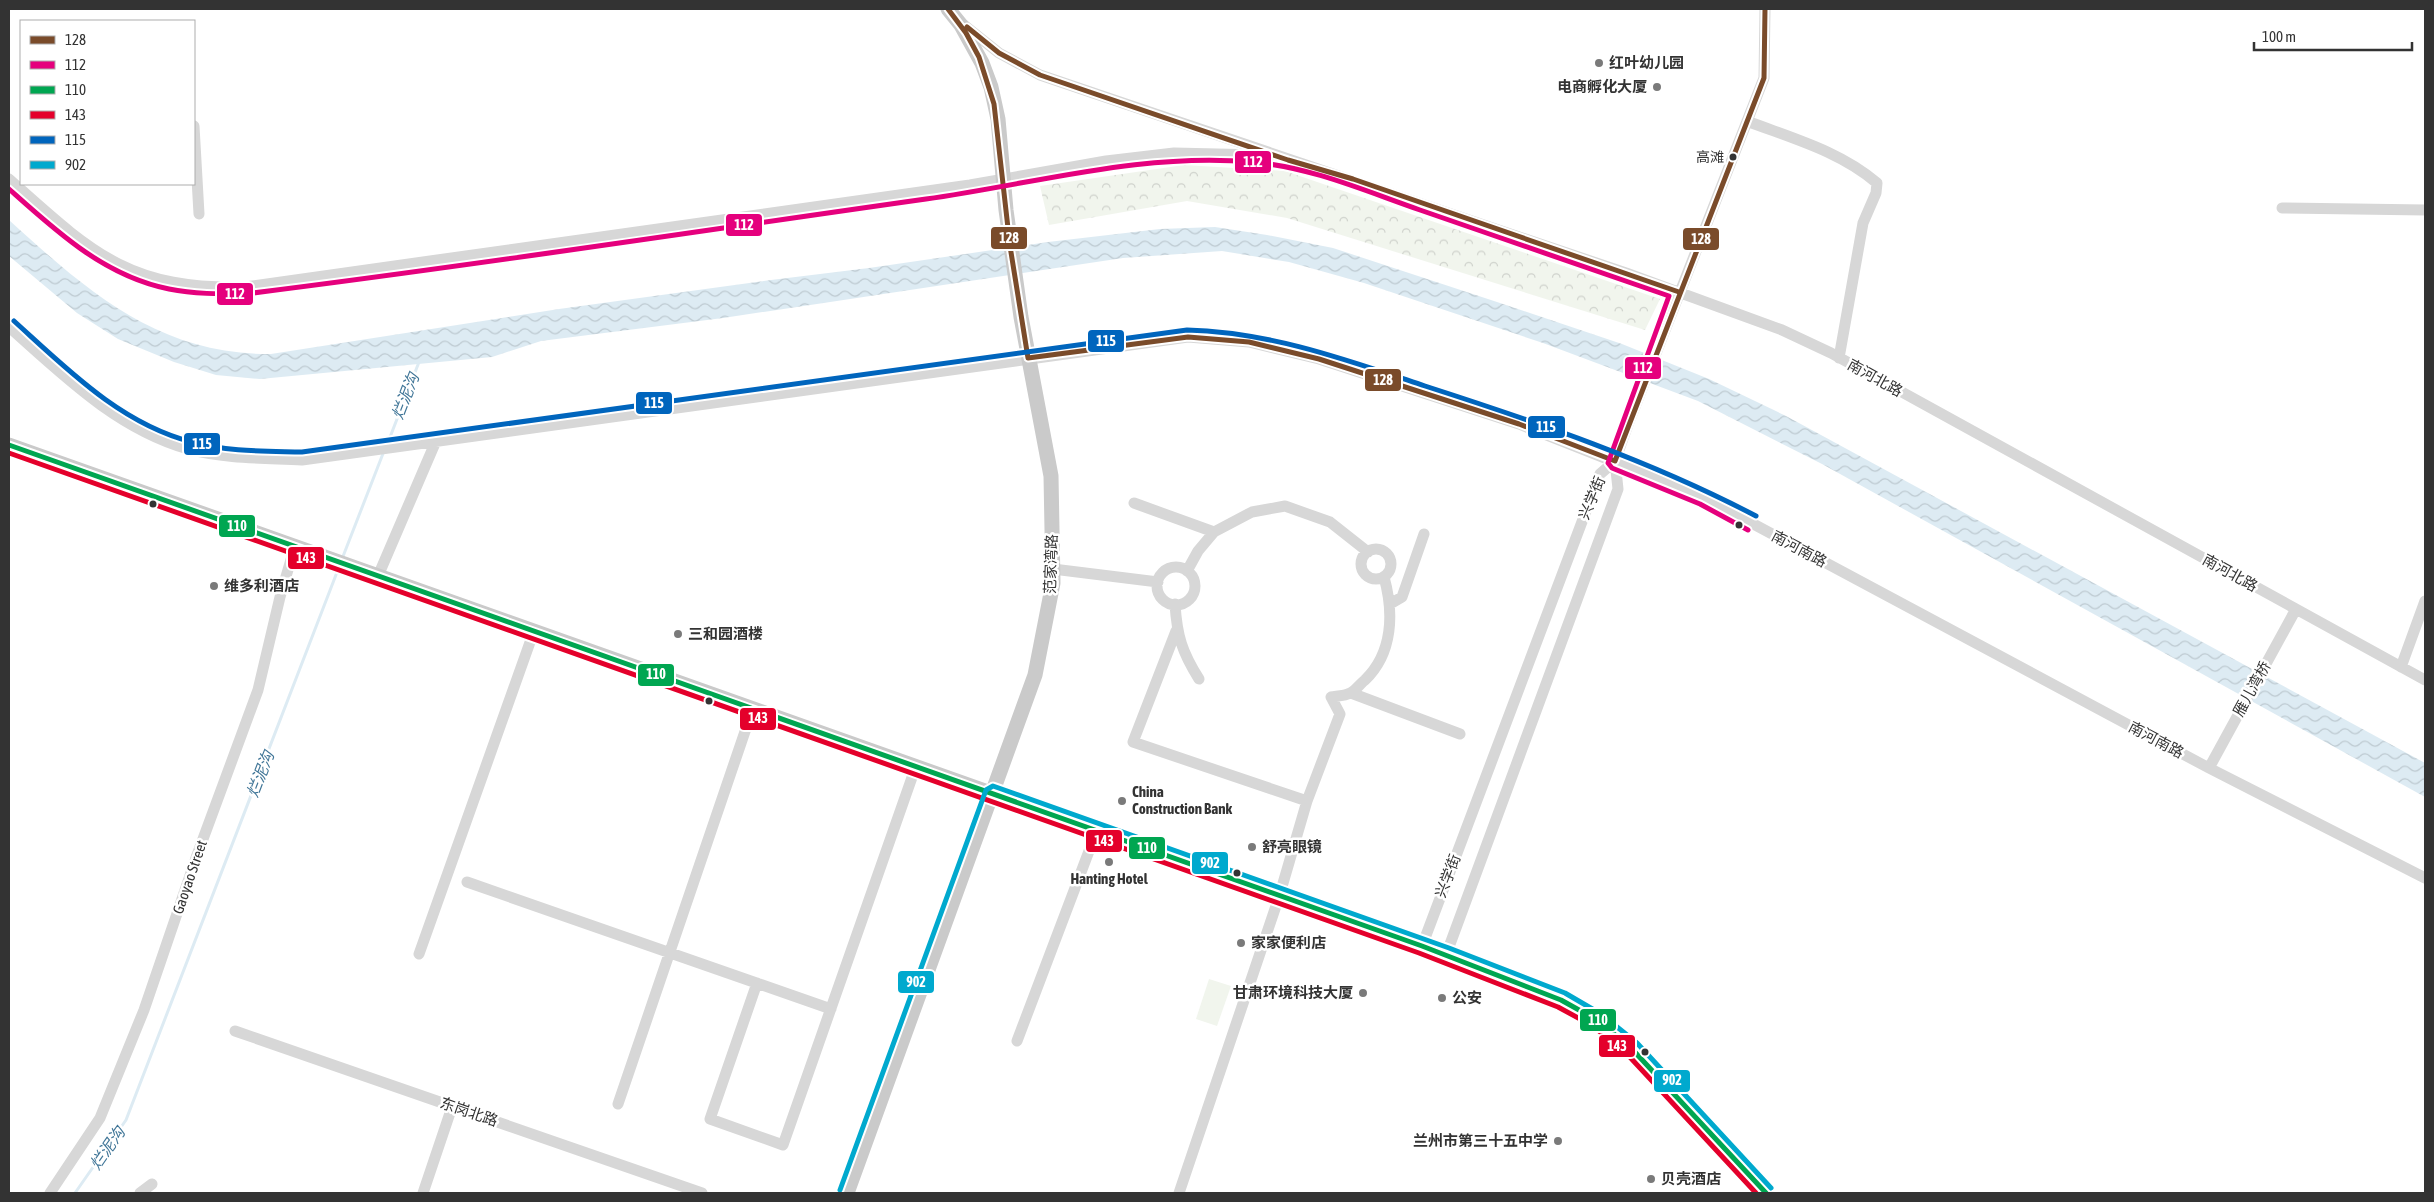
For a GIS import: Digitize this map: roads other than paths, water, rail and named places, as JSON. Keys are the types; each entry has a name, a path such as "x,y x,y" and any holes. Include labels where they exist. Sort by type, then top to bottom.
{"main road":[{"name":"范家湾路","path":"847,1193 1035,675 1054,583 1051,476 1028,358 1006,210 998,119 991,87 970,40 951,12"},
{"path":"9,445 1446,954 1561,1000 1597,1020 1632,1049 1766,1193"}],"street":[{"path":"1615,461 1679,292 1764,78 1765,9"},
{"name":"南河北路","path":"951,12 999,53 1040,75 1288,160 1361,182 1679,292 1782,330 1839,358 2425,680"},
{"path":"1746,121 1826,151 1877,182 1876,193 1863,223 1839,358"},
{"path":"195,144 199,214"},
{"name":"南河北路","path":"9,179 91,250 121,267 149,278 181,285 209,288 245,287 1174,153 1252,154 1288,160"},
{"path":"2282,208 2425,210"},
{"name":"南河南路","path":"9,327 86,395 124,420 187,449 234,458 302,460 1188,337 1249,342 1319,359 1519,424 1703,496 2209,768 2425,878"},
{"path":"373,574 431,442"},
{"name":"兴学街","path":"1422,946 1600,474 1615,461"},
{"name":"兴学街","path":"1446,954 1618,489 1615,461"},
{"path":"1134,503 1214,532"},
{"path":"1187,570 1198,550 1214,532 1252,512 1285,506 1330,522 1368,552"},
{"path":"1390,604 1402,597 1424,534"},
{"name":"Gaoyao Street","path":"50,1193 100,1118 144,1010 196,858 258,690 280,597 295,546"},
{"path":"1377,550 1389,557 1390,570 1384,578 1374,579 1363,572 1362,558 1368,552 1377,550"},
{"path":"1172,568 1187,570 1194,579 1193,594 1186,602 1176,604 1162,598 1158,582 1162,573 1172,568"},
{"path":"1053,570 1158,582"},
{"path":"1179,1193 1279,896 1307,801 1340,714 1331,698 1351,693 1371,674 1384,651 1391,625 1390,604 1384,578"},
{"path":"2401,667 2425,602"},
{"path":"1176,604 1176,631 1184,656 1199,679"},
{"name":"雁儿湾桥","path":"2209,768 2296,609"},
{"path":"419,954 534,631"},
{"path":"1176,631 1133,742 1307,801"},
{"path":"1351,693 1460,734"},
{"path":"618,1104 753,708"},
{"path":"757,983 710,1119 783,1145 916,766"},
{"path":"1017,1041 1097,830"},
{"path":"467,882 831,1009"},
{"name":"东岗北路","path":"235,1031 702,1193"},
{"path":"424,1193 452,1107"},
{"path":"140,1193 152,1184"}],"water":[{"path":"9,220 67,271 97,294 127,314 159,331 194,343 231,351 271,354 559,309 1048,242 1160,229 1215,227 1333,248 1622,344 1709,379 1786,416 2425,763 2425,797 1822,464 1698,401 1543,343 1364,283 1289,262 1222,251 1123,258 723,318 541,341 492,357 260,379 216,375 174,362 118,339 77,313 9,256"}],"waterway":[{"name":"烂泥沟","path":"387,445 419,362"},
{"name":"烂泥沟","path":"342,559 384,451"},
{"name":"烂泥沟","path":"75,1193 126,1120 339,567"}],"place":[{"name":"红叶幼儿园","path":"1599,63"},
{"name":"电商孵化大厦","path":"1657,87"},
{"name":"高滩","path":"1733,157"},
{"name":"维多利酒店","path":"214,586"},
{"name":"三和园酒楼","path":"678,634"},
{"name":"China Construction Bank","path":"1122,801"},
{"name":"舒亮眼镜","path":"1252,847"},
{"name":"Hanting Hotel","path":"1109,862"},
{"name":"家家便利店","path":"1241,943"},
{"name":"甘肃环境科技大厦","path":"1363,993"},
{"name":"公安","path":"1442,998"},
{"name":"兰州市第三十五中学","path":"1558,1141"},
{"name":"贝壳酒店","path":"1651,1179"}]}
